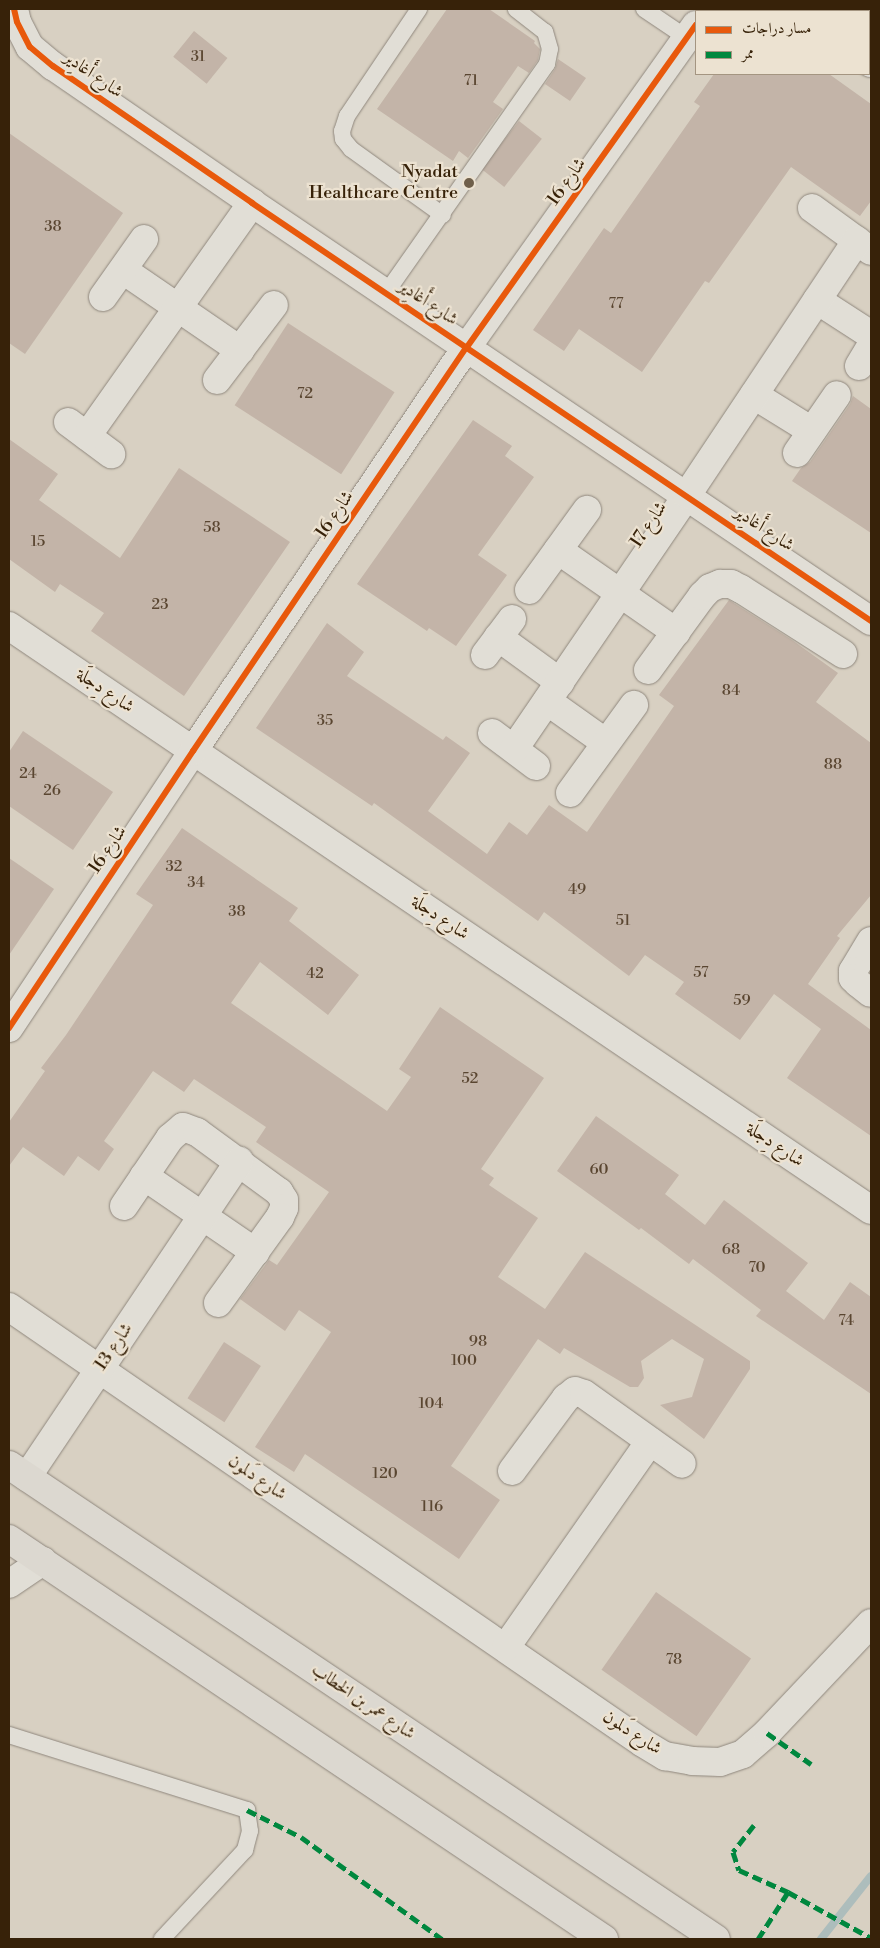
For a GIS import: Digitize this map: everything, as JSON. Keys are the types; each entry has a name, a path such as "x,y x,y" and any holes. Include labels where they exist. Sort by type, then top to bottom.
{"main road":[{"name":"شارع عمر بن الخطاب","path":"18,1471 716,1939"},
{"path":"9,1539 604,1939"}],"street":[{"name":"شارع أَغادِير","path":"14,9 16,42 30,47 53,66 252,203 871,621"},
{"name":"شارع 16","path":"9,1028 193,751 467,348 692,32"},
{"path":"111,454 78,429 178,308 252,203"},
{"name":"شارع 17","path":"536,766 503,741 553,691 621,593 817,300 864,245 812,208"},
{"path":"103,297 144,239"},
{"path":"122,270 240,350"},
{"path":"817,300 871,335"},
{"path":"217,380 274,305"},
{"path":"754,394 812,431"},
{"path":"797,453 837,395"},
{"path":"529,590 587,510"},
{"path":"558,550 676,632"},
{"path":"648,670 710,588 720,584 731,584 843,654"},
{"name":"شارع دِجلَة","path":"9,626 871,1210"},
{"path":"498,637 606,743"},
{"path":"570,793 634,705"},
{"path":"871,941 853,971 854,978 858,984 871,993"},
{"path":"124,1206 170,1138 183,1127 197,1132 272,1185 284,1200 284,1208 218,1303"},
{"name":"شارع 13","path":"18,1471 98,1370 239,1161"},
{"path":"144,1176 254,1252"},
{"name":"شارع دَلمون","path":"9,1307 98,1370 506,1647 643,1743 665,1756 692,1761 720,1762 743,1754 767,1734 871,1623"},
{"path":"512,1471 566,1398 575,1391 584,1394 682,1464"},
{"path":"506,1647 650,1441"},
{"path":"9,1584 43,1561"}],"lane":[{"path":"419,9 347,116 342,131 343,139 351,149 442,215"},
{"path":"386,293 547,64 550,57 550,49 545,32 516,9"},
{"path":"644,9 692,32"},
{"path":"9,1735 247,1810 250,1831 245,1850 162,1939"}],"building":[{"path":"447,9 489,9 535,41 534,43 540,49 538,60 529,73 518,66 493,102 503,109 468,158 459,151 453,161 377,109"},
{"path":"194,31 227,58 207,84 173,57"},
{"path":"558,59 586,78 570,101 545,84 555,69"},
{"path":"713,75 830,75 871,104 871,201 860,216 791,167 709,283 705,281 642,372 579,329 564,351 533,330 604,228 611,233 700,106 694,102"},
{"path":"519,121 542,139 504,187 481,169"},
{"path":"9,133 123,213 25,354 9,343"},
{"path":"288,323 395,392 341,474 235,405"},
{"path":"853,396 871,409 871,533 792,481 801,468 810,462 850,404"},
{"path":"473,420 512,446 505,456 534,477 478,555 507,575 456,646 429,628 427,631 357,584"},
{"path":"9,439 58,474 39,500 120,558 179,468 290,542 184,696 91,631 104,613 60,584 55,592 9,559"},
{"path":"729,600 792,640 838,673 816,702 871,743 871,895 837,936 840,938 808,984 871,1030 871,1136 787,1078 821,1029 774,994 740,1040 675,994 684,982 645,955 629,976 544,912 538,921 374,803 372,806 256,728 327,623 364,652 347,676 443,740 446,736 470,753 428,811 487,854 509,822 527,835 549,805 587,832 674,706 659,695"},
{"path":"23,731 113,792 73,850 9,806 9,752"},
{"path":"182,828 298,908 289,921 359,975 328,1015 260,962 231,1003 387,1111 411,1077 399,1069 440,1007 544,1078 481,1169 494,1178 489,1185 538,1218 498,1277 545,1309 585,1252 750,1361 750,1369 704,1439 660,1405 692,1397 704,1359 672,1339 641,1361 644,1378 638,1387 630,1387 564,1348 560,1354 538,1339 451,1466 500,1500 459,1559 305,1454 294,1472 255,1447 331,1332 299,1310 285,1331 240,1299 269,1260 277,1265 329,1192 256,1142 266,1127 194,1079 184,1092 153,1071 104,1141 114,1149 99,1171 78,1156 64,1176 23,1147 9,1166 9,1122 45,1071 41,1068 66,1035 153,905 136,894"},
{"path":"9,858 54,889 9,955"},
{"path":"596,1116 679,1175 665,1194 705,1225 724,1200 808,1263 786,1291 824,1320 850,1282 871,1297 871,1394 756,1316 761,1310 693,1259 689,1264 641,1228 639,1230 557,1171"},
{"path":"224,1342 261,1366 224,1422 188,1398"},
{"path":"656,1592 751,1659 697,1736 602,1670"}],"waterway":[{"path":"821,1939 871,1876"}],"marked path":[{"path":"767,1733 811,1764"},
{"path":"247,1810 301,1837 442,1939"},
{"path":"754,1825 733,1852 739,1870 788,1892 871,1938"},
{"path":"758,1939 788,1892"}],"cycle path":[{"path":"14,9 17,22 30,47 53,66 252,203 871,621"},
{"path":"9,1028 193,751 467,347 695,26"}],"place":[{"name":"Nyadat Healthcare Centre","path":"469,183"}]}
